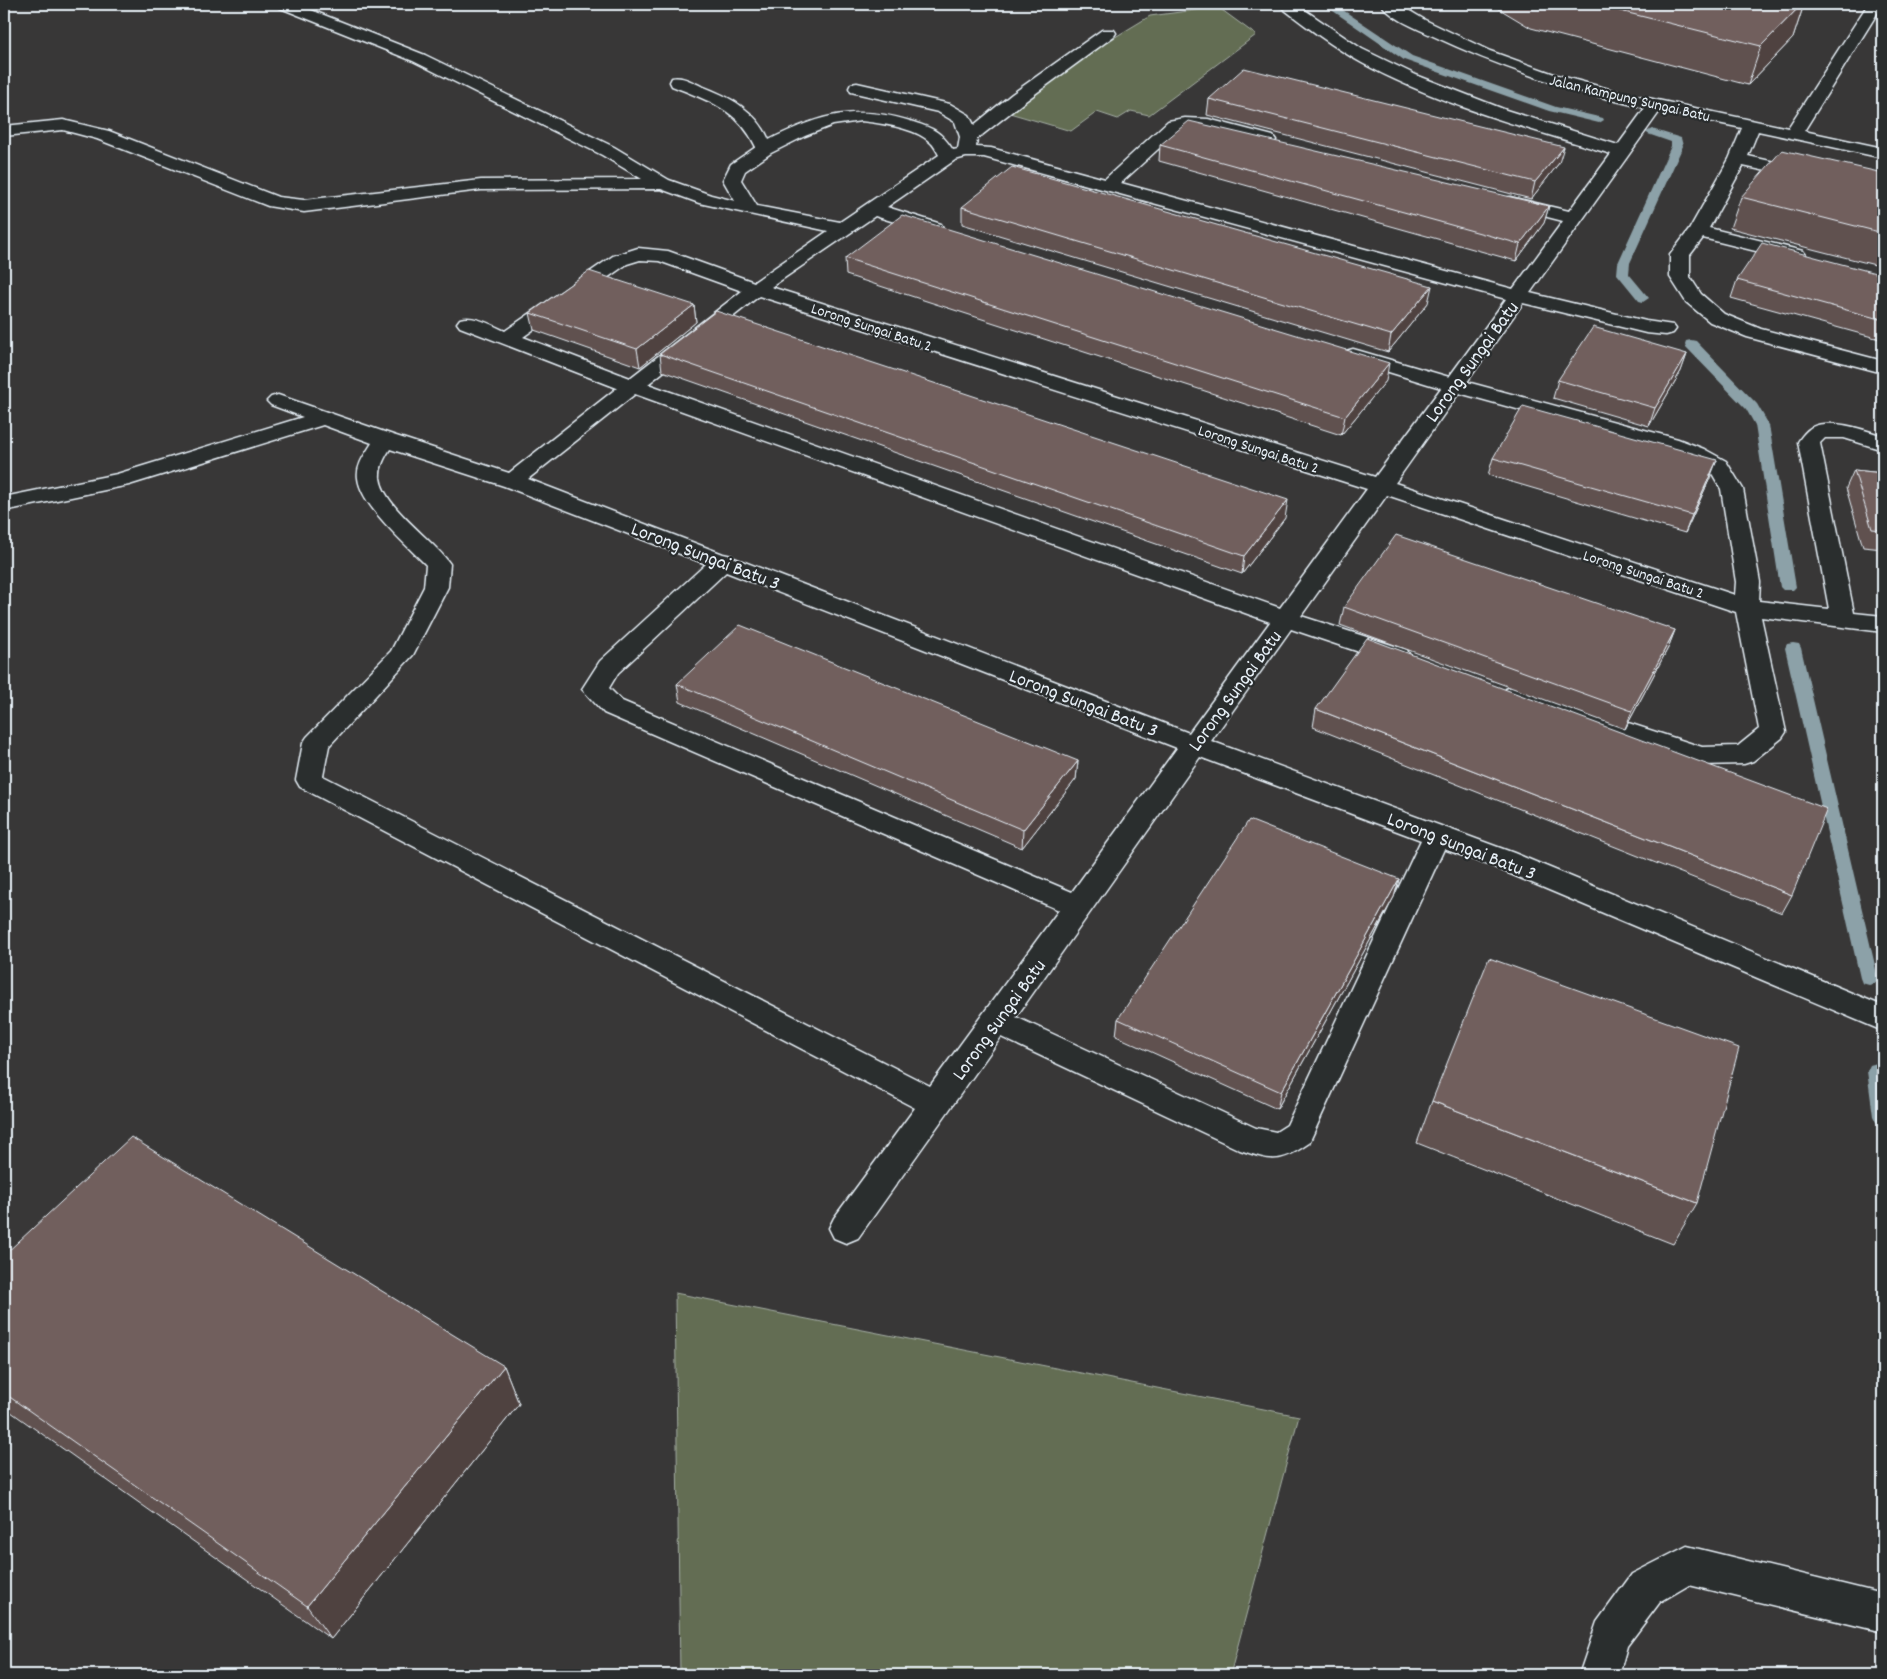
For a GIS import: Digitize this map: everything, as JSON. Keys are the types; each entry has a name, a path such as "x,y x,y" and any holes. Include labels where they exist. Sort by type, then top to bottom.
{"street":[{"path":"283,4 419,58 608,151 662,184 750,210 845,229"},
{"path":"1286,4 1320,30 1380,66 1525,121 1622,152"},
{"name":"Jalan Kampung Sungai Batu","path":"1389,4 1431,29 1481,53 1535,74 1595,92 1655,106 1883,154"},
{"path":"1793,134 1876,4"},
{"path":"512,481 756,289 961,148 1018,98 1108,33"},
{"path":"678,82 725,102 747,116 758,131 765,149"},
{"path":"857,88 944,108 963,119 961,148"},
{"name":"Lorong Sungai Batu","path":"846,1228 1655,106"},
{"path":"750,210 732,180 737,168 765,149 820,122 844,116 869,115 915,128 961,148 985,152 1518,296 1646,327 1666,329"},
{"path":"1109,186 1174,125 1185,122 1198,123 1285,145"},
{"path":"4,131 63,125 104,135 274,202 304,206 482,186 662,184"},
{"path":"1752,125 1738,159 1698,231 1680,255 1680,277 1693,298 1718,318 1754,333 1883,367"},
{"path":"1738,159 1825,179"},
{"path":"1497,198 1574,218"},
{"path":"873,209 949,232"},
{"path":"1698,231 1817,260"},
{"name":"Lorong Sungai Batu 2","path":"508,338 620,260 638,254 661,255 756,289 1381,486 1747,607 1883,624"},
{"path":"1691,323 1718,318"},
{"path":"467,323 632,386 1286,619 1418,662"},
{"path":"1330,348 1454,385 1662,442 1696,454 1718,466 1732,489 1748,582 1747,607 1773,732 1744,755 1700,756 1493,687"},
{"name":"Lorong Sungai Batu 3","path":"278,400 385,440 512,481 724,561 1195,745 1513,864 1883,1019"},
{"path":"4,504 121,480 323,418"},
{"path":"1843,618 1809,442 1819,432 1845,431 1883,443"},
{"path":"385,440 372,460 369,479 382,506 438,564 436,586 402,655 316,743 308,780 936,1104"},
{"path":"724,561 609,667 595,689 613,707 1079,907"},
{"path":"996,1021 1251,1140 1280,1146 1298,1134 1437,835"},
{"path":"1599,1675 1611,1636 1646,1588 1688,1565 1883,1613"}],"green space":[{"path":"1218,7 1256,35 1149,115 1131,111 1118,119 1097,112 1071,131 996,109 1150,16"},
{"path":"675,1293 1299,1416 1230,1675 680,1675"}],"building":[{"path":"1592,4 1802,4 1761,46"},
{"path":"1244,68 1564,147 1535,182 1209,99"},
{"path":"1189,121 1549,206 1520,244 1160,145"},
{"path":"1782,150 1883,173 1883,233 1741,197"},
{"path":"1012,167 1432,286 1391,335 962,207"},
{"path":"902,215 1389,363 1345,417 845,258"},
{"path":"1762,243 1883,275 1883,320 1737,280"},
{"path":"589,271 694,305 637,349 530,313"},
{"path":"716,311 1288,500 1244,556 660,354"},
{"path":"1593,327 1687,354 1655,408 1558,380"},
{"path":"1523,406 1717,460 1692,515 1493,458"},
{"path":"1854,470 1883,473 1883,530 1872,529"},
{"path":"1396,535 1675,630 1632,711 1344,607"},
{"path":"740,625 1078,761 1023,830 677,684"},
{"path":"1367,638 1827,809 1792,895 1316,709"},
{"path":"1249,820 1399,879 1281,1092 1118,1019"},
{"path":"1489,958 1739,1048 1697,1203 1432,1101"},
{"path":"131,1137 504,1366 307,1606 4,1393 4,1255"}],"waterway":[{"path":"1328,4 1408,58 1553,109 1599,120"},
{"path":"1643,298 1623,274 1624,263 1677,146 1677,140 1652,132"},
{"path":"1691,344 1752,407 1762,425 1788,587"},
{"path":"1793,648 1869,978"},
{"path":"1877,1071 1883,1116"}]}
